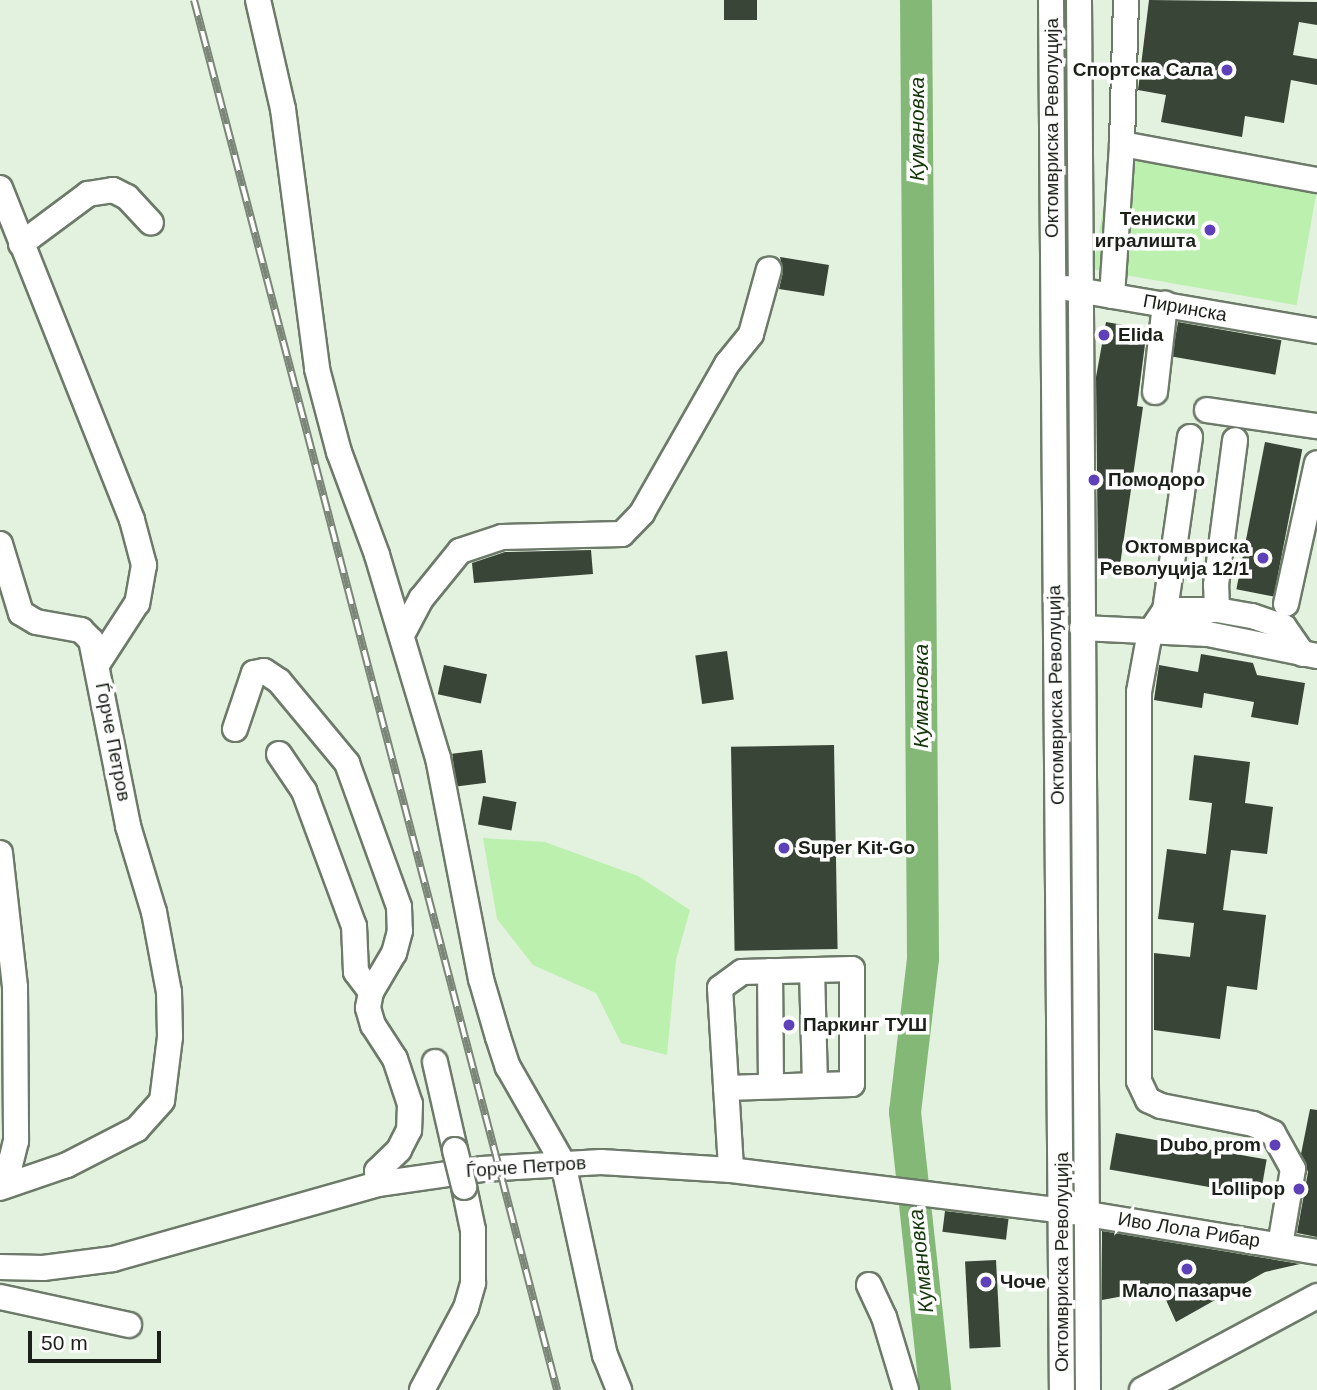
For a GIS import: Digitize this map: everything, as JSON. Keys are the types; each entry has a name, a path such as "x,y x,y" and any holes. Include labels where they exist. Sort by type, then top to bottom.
{"street":[{"path":"258,0 283,109 317,369 339,452 402,635 438,758 481,979 498,1037 508,1067 563,1164 606,1355 619,1390"},
{"name":"Октомвриска Револуција","path":"1051,0 1062,1390"},
{"name":"Октомвриска Револуција","path":"1079,0 1088,1390"},
{"path":"1112,296 1122,144 1126,0"},
{"path":"1122,144 1317,180"},
{"name":"Ѓорче Петров","path":"0,188 132,520 144,565 137,603 98,663 128,826 154,912 169,992 168,1073 162,1101 137,1129 67,1165 0,1188"},
{"path":"21,244 88,194 113,190 127,197 151,223"},
{"path":"402,635 421,599 460,551 502,537 622,534 642,513 727,363 751,334 769,269"},
{"name":"Пиринска","path":"1054,287 1317,331"},
{"path":"1155,392 1166,304"},
{"path":"1207,410 1317,426"},
{"path":"1190,437 1165,610 1150,632 1139,692 1139,1081 1148,1100 1160,1106 1253,1124 1273,1133 1293,1168 1280,1245"},
{"path":"1217,610 1216,585 1236,440"},
{"path":"1286,604 1317,463"},
{"path":"1,550 21,613 36,622 81,630 91,640 98,663"},
{"path":"1165,610 1217,610 1284,627 1310,655"},
{"name":"Октомвриска Револуција","path":"1082,628 1208,634 1310,655"},
{"path":"235,729 254,673 264,671 279,681 347,763 358,804 399,907 400,931 394,953 370,992"},
{"path":"279,754 304,791 354,926 356,972 370,992 373,1024 395,1059 410,1104 410,1130 399,1150 382,1161 377,1171 378,1184"},
{"path":"0,853 15,987 16,1142 10,1166 0,1174"},
{"path":"726,1087 852,1084 852,969 742,972 720,988 731,1170"},
{"path":"812,970 815,1085"},
{"path":"770,971 771,1086"},
{"path":"422,1390 466,1308 472,1283 474,1230 435,1062"},
{"name":"Ѓорче Петров","path":"0,1267 43,1268 113,1259 378,1184 563,1164 731,1170 1061,1211"},
{"name":"Иво Лола Рибар","path":"1061,1211 1317,1252"},
{"path":"869,1285 884,1317 906,1390"},
{"path":"1142,1390 1317,1296"},
{"path":"0,1297 129,1325"}],"green space":[{"name":"Тениски игралишта","path":"1113,154 1317,190 1297,305 1093,269"},
{"path":"483,838 545,842 638,876 690,910 676,960 667,1055 621,1043 596,993 533,965 497,919"}],"building":[{"path":"724,0 757,0 757,20 724,20"},
{"name":"Спортска Сала","path":"1149,0 1317,2 1317,25 1299,22 1293,55 1317,59 1317,85 1291,80 1284,123 1245,116 1242,137 1161,122 1166,95 1138,90"},
{"path":"780,257 829,265 824,296 779,289 783,272"},
{"path":"1106,322 1147,329 1137,406 1143,407 1119,572 1098,569 1096,377"},
{"path":"1178,322 1281,340 1275,375 1172,356"},
{"path":"1265,442 1302,449 1274,596 1236,589"},
{"path":"591,550 593,574 474,583 472,563 505,552"},
{"path":"727,651 734,700 702,704 695,655"},
{"path":"1201,654 1253,663 1257,675 1305,683 1298,725 1251,717 1254,702 1204,693 1202,708 1154,700 1159,665 1198,672"},
{"path":"444,665 487,674 481,703 438,694"},
{"name":"Super Kit-Go","path":"834,745 838,949 735,951 731,747"},
{"path":"482,750 486,783 456,786 452,754"},
{"path":"1194,755 1250,762 1245,803 1273,807 1267,854 1231,850 1223,910 1266,915 1257,990 1227,986 1220,1039 1154,1030 1154,953 1190,957 1194,923 1158,919 1167,849 1206,854 1212,803 1189,800"},
{"path":"483,796 516,802 511,830 478,825"},
{"path":"1310,1109 1317,1110 1317,1237 1297,1233 1308,1172 1301,1154"},
{"path":"1116,1133 1267,1160 1260,1196 1110,1169"},
{"path":"945,1211 1009,1219 1006,1240 942,1232"},
{"name":"Мало пазарче","path":"1102,1231 1300,1264 1265,1272 1176,1322 1161,1289 1102,1300"},
{"path":"996,1260 1001,1347 970,1349 965,1262"}],"waterway":[{"name":"Кумановка","path":"916,0 923,959 905,1112 935,1390"}],"railway":[{"path":"194,0 557,1390"}],"place":[{"name":"Спортска Сала","path":"1227,70"},
{"name":"Тениски игралишта","path":"1210,230"},
{"name":"Elida","path":"1104,335"},
{"name":"Помодоро","path":"1094,480"},
{"name":"Октомвриска Револуција 12/1","path":"1263,558"},
{"name":"Super Kit-Go","path":"784,848"},
{"name":"Паркинг ТУШ","path":"789,1025"},
{"name":"Dubo prom","path":"1275,1145"},
{"name":"Lollipop","path":"1299,1189"},
{"name":"Мало пазарче","path":"1187,1269"},
{"name":"Чоче","path":"986,1282"}]}
